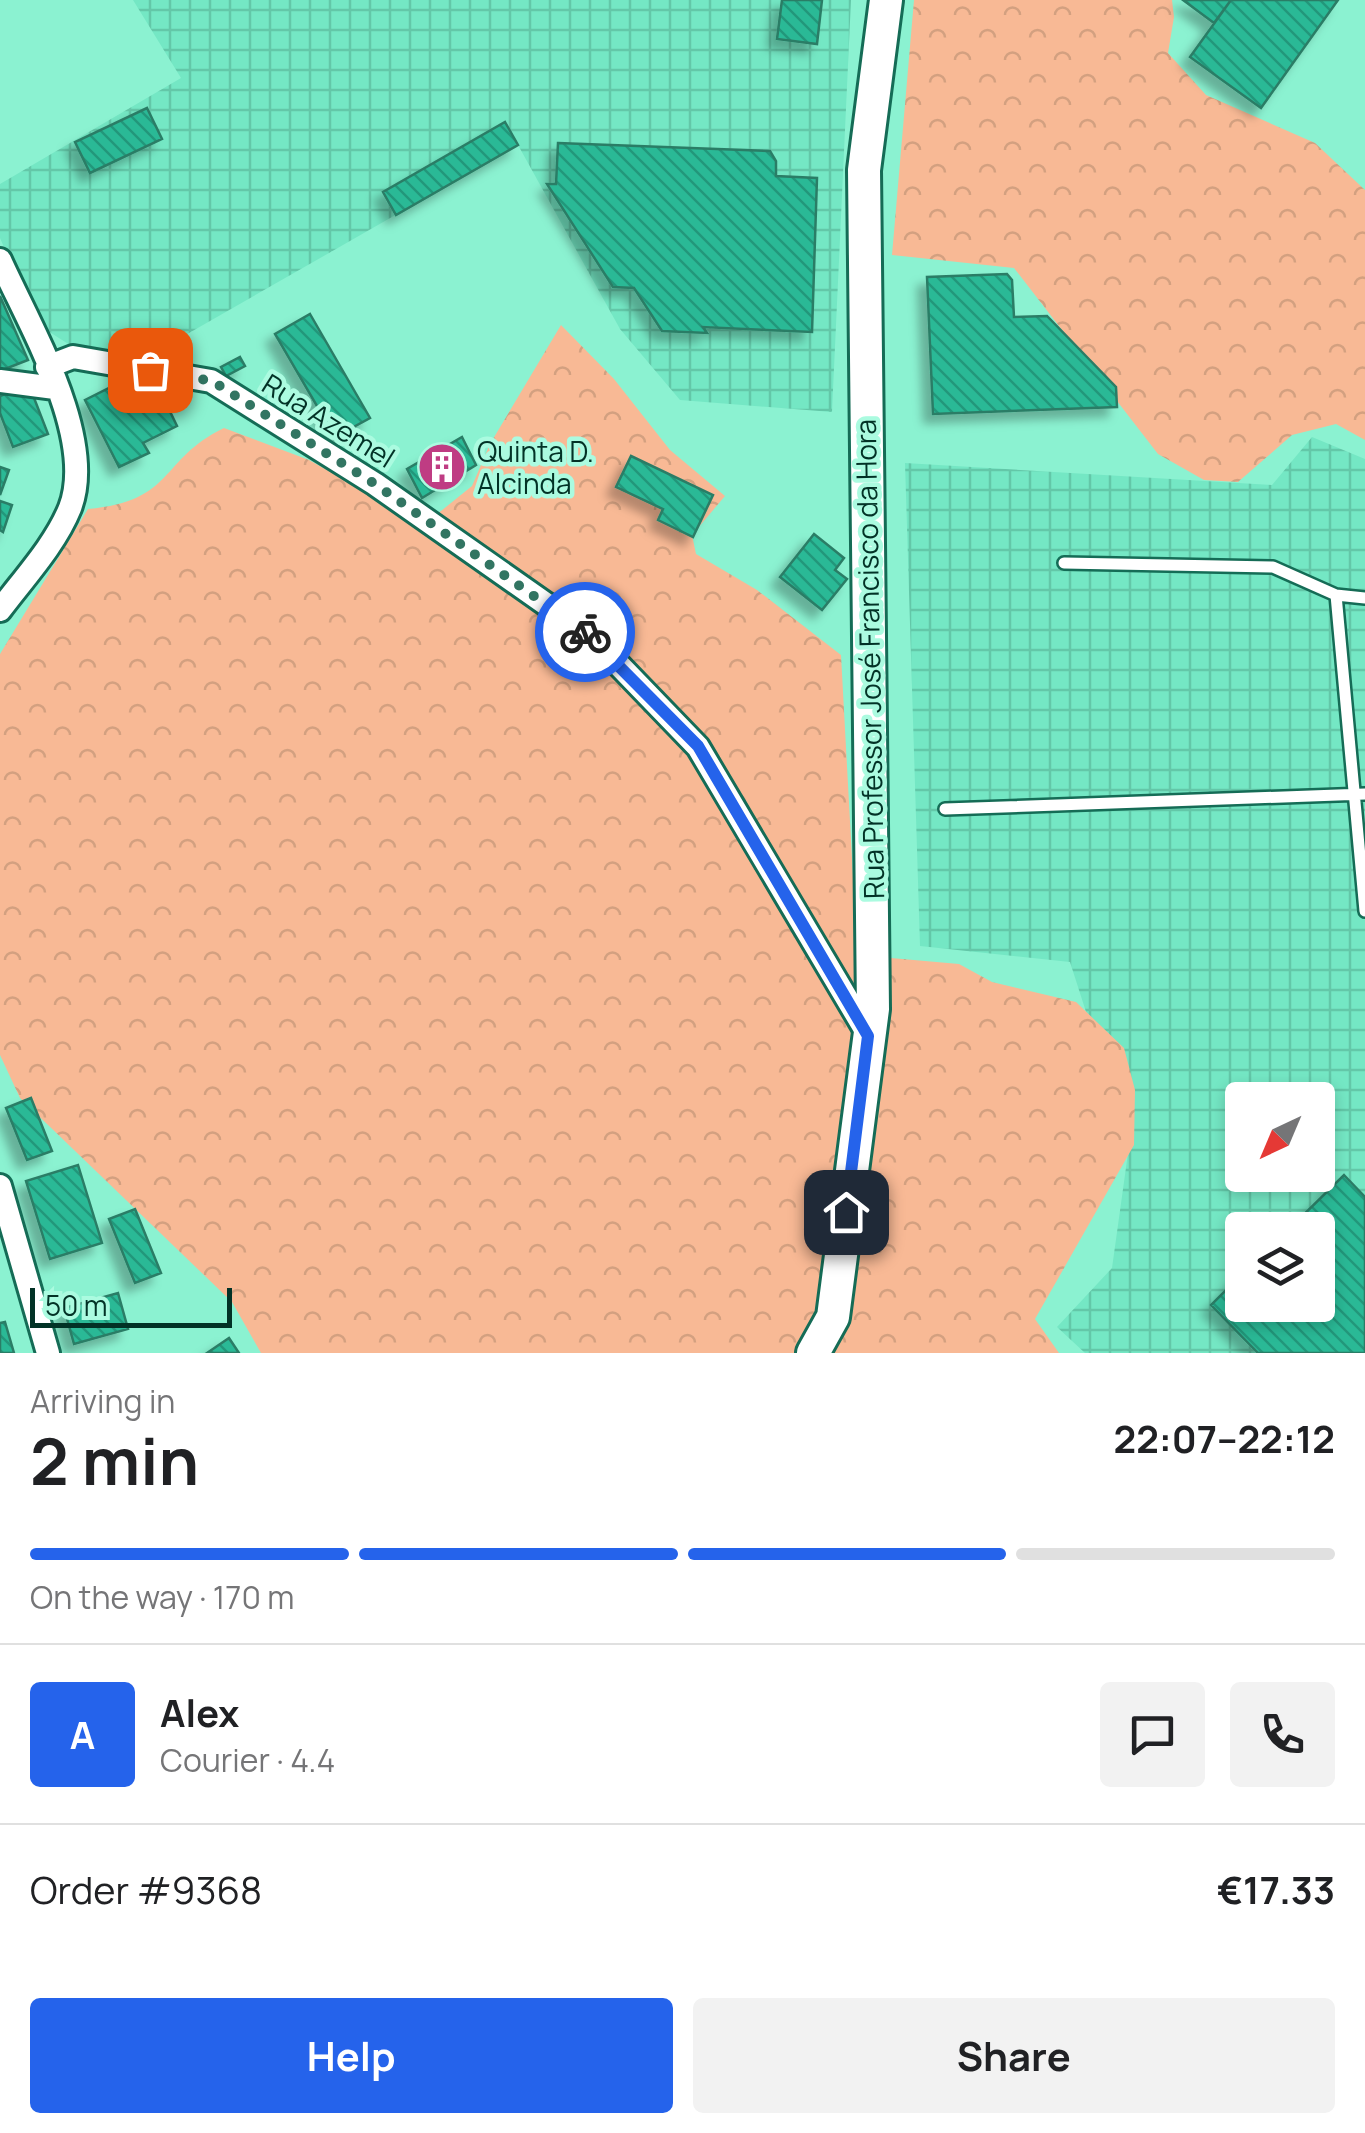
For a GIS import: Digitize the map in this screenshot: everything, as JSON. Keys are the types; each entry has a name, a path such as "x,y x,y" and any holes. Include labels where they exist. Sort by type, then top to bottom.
{"main road":[{"name":"Rua Professor José Francisco da Hora","path":"812,1353 833,1317 873,1008 864,170 886,0"},
{"name":"Rua Professor José Francisco da Hora","path":"833,1317 844,1353"}],"street":[{"path":"0,260 69,422 78,479 56,534 0,610"},
{"name":"Rua Azemel","path":"0,381 51,377 73,357 212,381 375,484 590,636 698,746 868,1036"},
{"path":"0,1186 48,1353"}],"lane":[{"path":"1064,563 1273,568 1336,595 1365,598"},
{"path":"1336,595 1360,795 1365,911"},
{"path":"945,809 1360,795"}],"shaded area":[{"path":"133,0 851,0 832,412 680,400 620,329 518,145 189,333 121,364 73,347 37,324 0,238 0,184 181,78"},
{"path":"1312,437 1365,459 1365,1353 1085,1353 1057,1327 1112,1268 1129,1146 1070,962 920,946 905,463 1272,485"}],"green space":[{"path":"914,0 1172,0 1174,17 1168,53 1206,95 1315,143 1365,190 1365,440 1336,424 1292,435 1238,482 1204,480 1158,454 1014,268 892,255"},
{"path":"561,325 614,379 670,450 725,496 692,535 696,554 757,590 841,655 853,877 862,924 891,958 959,964 992,982 1076,1002 1124,1048 1135,1090 1134,1145 1035,1319 1059,1353 261,1353 232,1302 20,1098 0,1055 0,654 88,509 137,497 164,478 203,440 224,428 309,460 384,502 436,515 472,486 490,444"}],"building":[{"path":"782,0 822,0 817,44 777,39"},
{"path":"1183,0 1231,0 1214,23"},
{"path":"1231,0 1338,0 1261,108 1190,57"},
{"path":"147,108 162,139 90,173 75,142"},
{"path":"505,122 518,145 396,215 383,192"},
{"path":"558,143 770,151 776,161 776,176 817,178 812,332 703,327 707,333 662,331 634,288 613,287 547,184 556,184"},
{"path":"1007,274 1012,280 1014,317 1047,316 1116,387 1117,407 933,414 927,277"},
{"path":"0,296 28,360 0,371"},
{"path":"310,314 370,418 335,437 275,334"},
{"path":"240,357 245,366 226,376 221,367"},
{"path":"119,383 126,395 140,388 147,401 161,393 177,426 143,443 149,453 119,467 85,400"},
{"path":"29,385 48,434 13,447 0,413 0,396"},
{"name":"Quinta D. Alcinda","path":"462,437 476,465 422,498 407,469"},
{"path":"631,456 713,495 693,537 658,520 663,509 616,487"},
{"path":"0,467 9,470 0,495"},
{"path":"0,501 12,505 3,532 0,530"},
{"path":"814,534 844,558 835,570 847,579 822,610 780,577"},
{"path":"31,1098 52,1151 27,1160 6,1108"},
{"path":"78,1165 102,1243 50,1259 26,1181"},
{"path":"1344,1175 1365,1197 1365,1353 1258,1353 1228,1322 1335,1322 1335,1212 1306,1212 1327,1192 1335,1192 1335,1184"},
{"path":"135,1209 161,1273 135,1283 109,1219"},
{"path":"1225,1291 1225,1319 1211,1305"},
{"path":"118,1293 128,1329 74,1344 64,1308"},
{"path":"5,1322 14,1353 0,1353 0,1323"},
{"path":"229,1338 239,1353 207,1353"}],"way so far":[{"path":"150,370 212,381 375,484 585,632"}],"place":[{"name":"Quinta D. Alcinda","path":"442,467"}],"route":[{"path":"585,632 698,746 868,1036 846,1212"}]}
